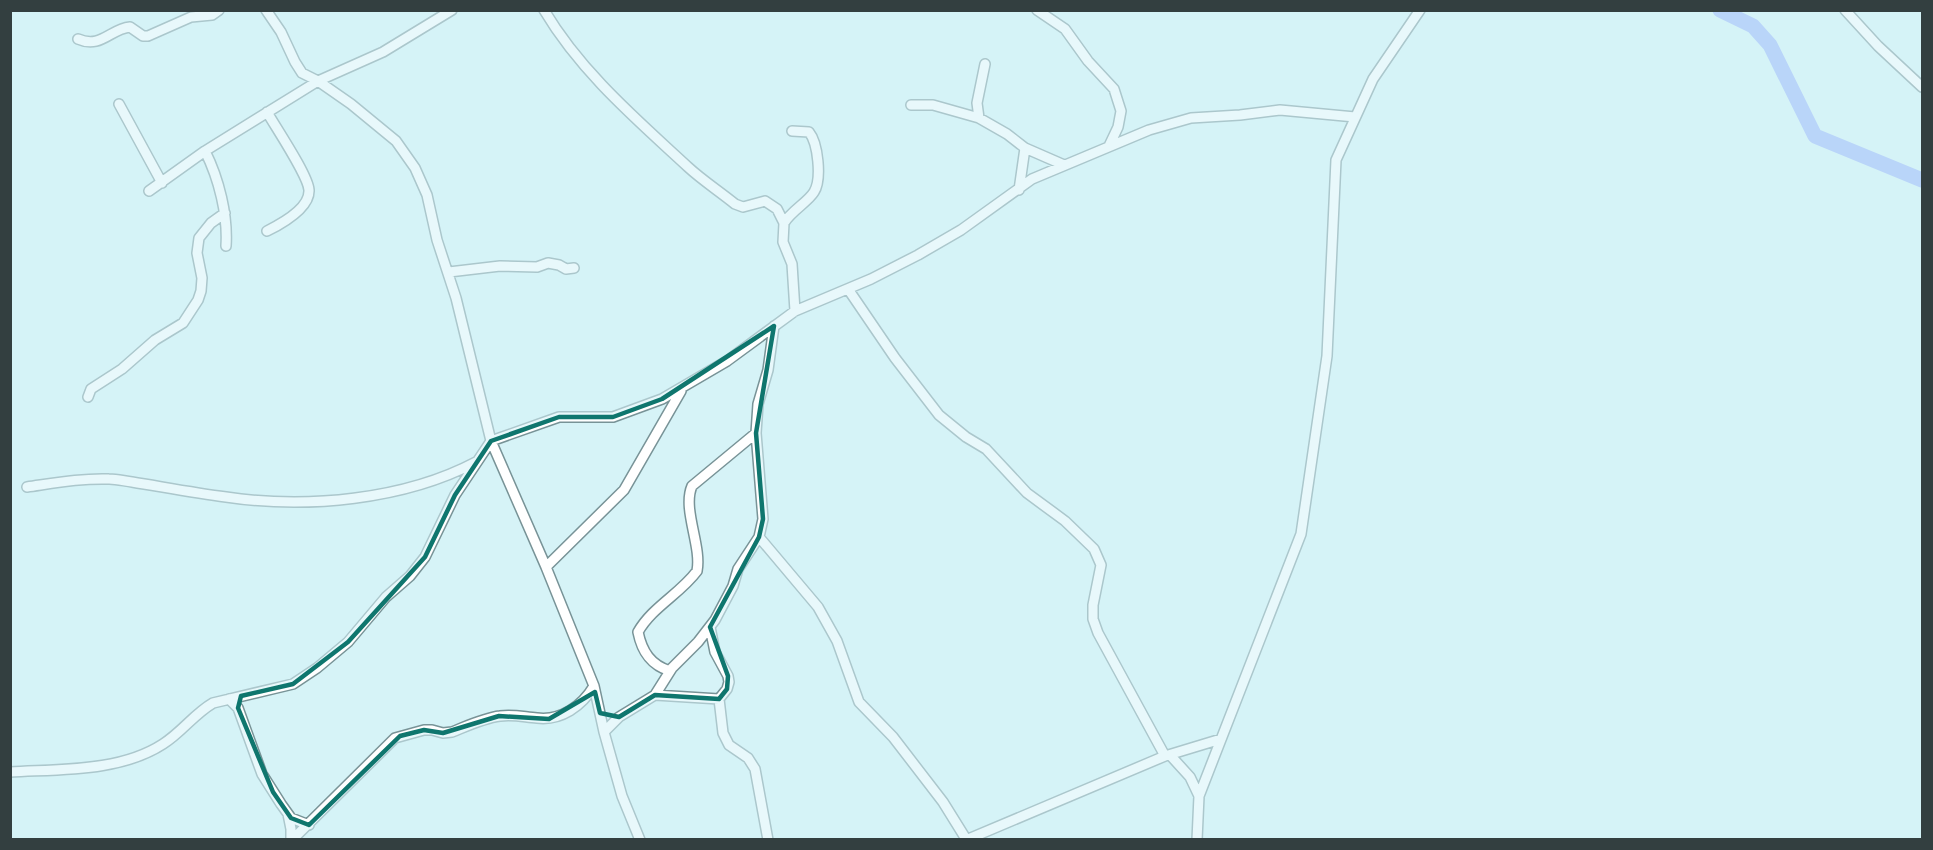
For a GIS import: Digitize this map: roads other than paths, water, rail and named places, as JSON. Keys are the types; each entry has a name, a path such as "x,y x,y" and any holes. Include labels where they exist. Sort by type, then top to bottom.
{"street":[{"path":"78,39 85,42 100,40 122,28 129,27 148,36 191,17 212,15 219,10"},
{"path":"266,10 281,32 298,68 351,104 396,141 407,156 427,195 437,240 470,349 491,441 546,567 594,686 622,796 640,840"},
{"path":"149,191 205,151 318,81 383,52 452,10"},
{"path":"544,10 568,48 594,78 687,166 735,204 743,207 765,201 777,209 784,223 783,242 792,264 795,311"},
{"path":"1037,10 1065,28 1088,61 1114,89 1120,111 1118,127 1109,146"},
{"path":"1197,840 1199,796 1301,534 1327,356 1336,160 1373,79 1419,10"},
{"path":"1845,10 1878,46 1923,87"},
{"path":"979,118 977,103 985,64"},
{"path":"119,104 162,183"},
{"path":"911,105 933,105 979,118 1007,134 1025,148 1064,165"},
{"path":"10,772 73,768 128,759 162,745 201,710 218,701 293,684 317,668 348,642 386,597 410,576 425,557 455,495 491,441 559,417 613,417 662,399 727,361 795,311 848,289 918,255 961,230 1032,179 1149,130 1191,118 1240,116 1280,110 1355,117"},
{"path":"267,112 294,158 309,190 300,209 267,231"},
{"path":"784,223 814,192 818,179 813,138 809,132 792,131"},
{"path":"1018,190 1025,148"},
{"path":"205,151 225,213 226,246"},
{"path":"88,397 91,389 112,376 149,344 183,323 201,291 202,278 197,253 199,238 210,223 225,213"},
{"path":"448,272 508,266 537,267 548,263 566,269 574,268"},
{"path":"848,289 895,358 939,416 986,449 1027,493 1065,521 1099,556 1101,565 1093,619 1098,633 1167,755 1190,777 1199,796"},
{"path":"604,732 619,717 655,695 670,671 710,627 733,586 738,569 759,537 763,519 756,433 758,404 768,370 774,326"},
{"path":"546,567 624,490 682,388"},
{"path":"670,671 651,661 644,651 639,632 662,603 679,590 697,571 693,521 688,494 692,486 756,433"},
{"path":"27,487 75,480 111,479 253,501 323,501 367,496 436,481 478,461"},
{"path":"759,537 818,607 831,628 859,702 893,737 944,802 966,839 1167,755 1221,740"},
{"path":"710,627 715,652 729,682 727,689 719,699 720,724 729,745 748,758 755,769 768,840"},
{"path":"292,840 395,738 424,730 452,732 499,716 549,719 571,710 587,698 594,686"},
{"path":"655,695 719,699"},
{"path":"238,708 241,696"},
{"path":"229,699 238,708 262,774 288,814 295,820 309,825"},
{"path":"600,713 619,717"},
{"path":"288,814 292,840"}],"waterway":[{"path":"1720,10 1753,26 1770,45 1815,136 1922,180"}]}
